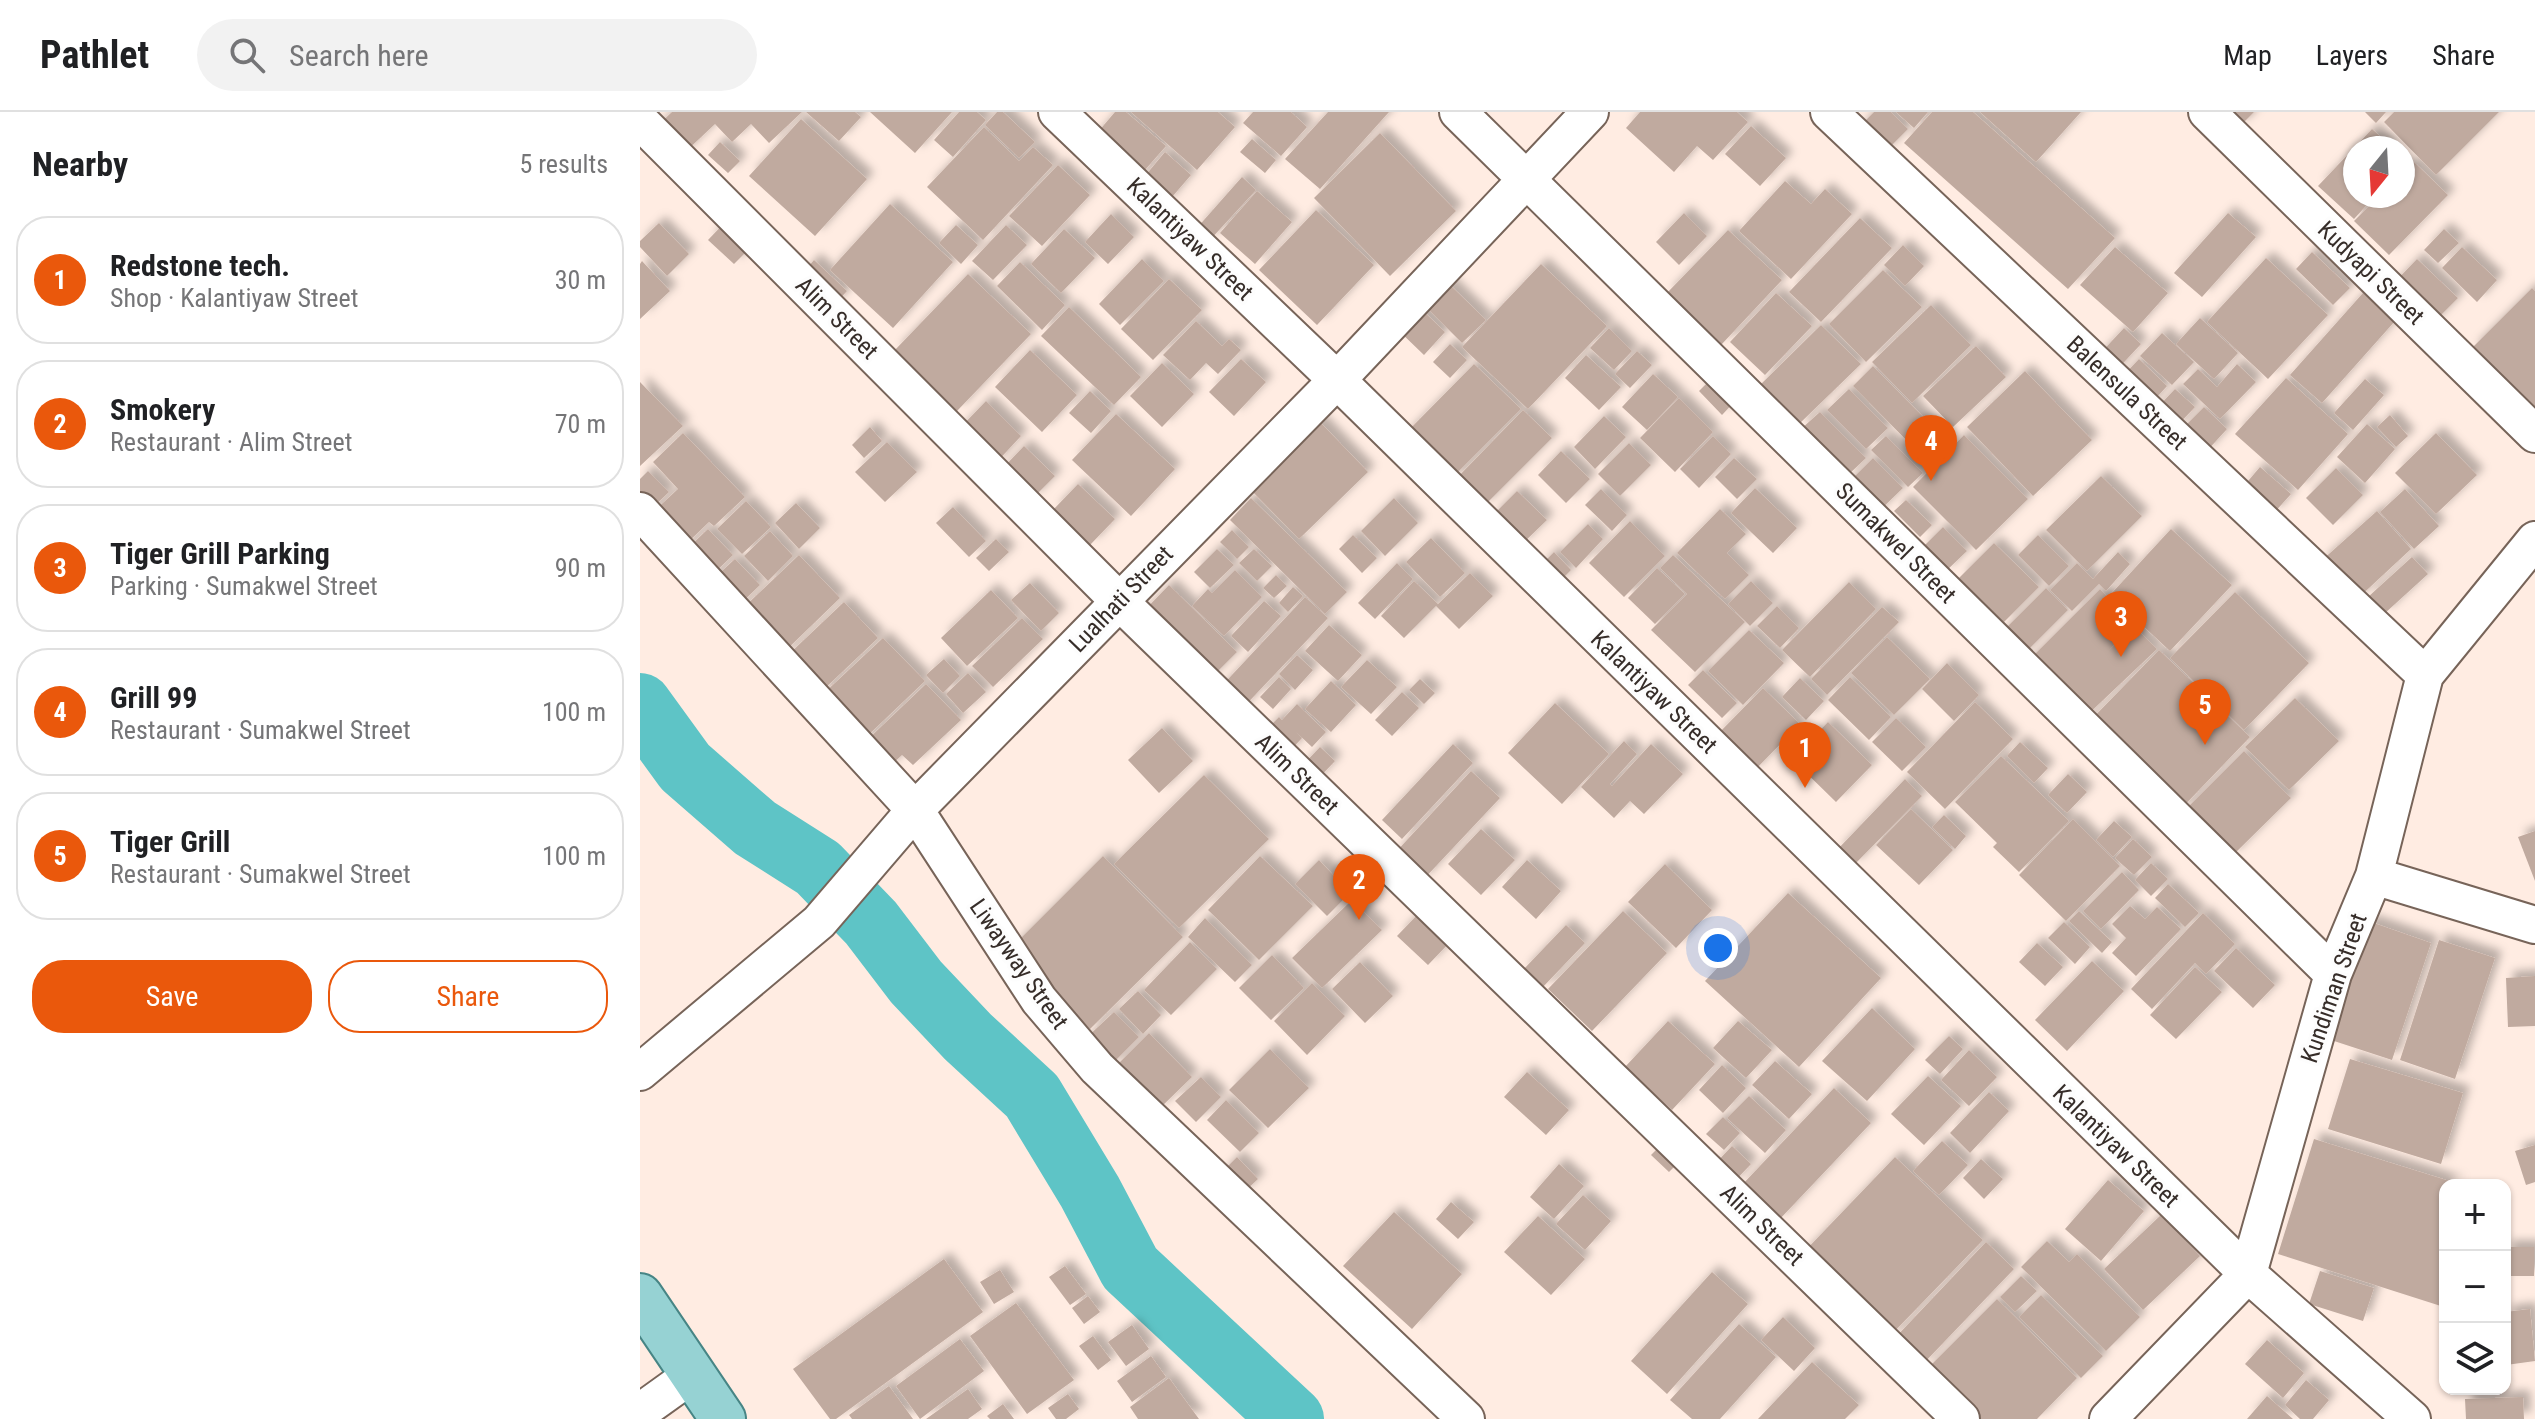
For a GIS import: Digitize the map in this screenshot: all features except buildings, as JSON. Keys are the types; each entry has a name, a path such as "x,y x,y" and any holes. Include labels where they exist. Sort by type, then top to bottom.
{"main road":[{"path":"641,1298 723,1419"}],"street":[{"name":"Kalantiyaw Street","path":"1057,112 1337,380 2248,1274 2412,1419"},
{"name":"Sumakwel Street","path":"1458,112 2333,974"},
{"name":"Lualhati Street","path":"640,1072 819,922 915,810 1337,380 1590,112"},
{"name":"Balensula Street","path":"1829,112 2425,675"},
{"name":"Kudyapi Street","path":"2207,112 2535,434"},
{"name":"Alim Street","path":"640,121 1119,601 1961,1419"},
{"name":"Liwayway Street","path":"640,511 915,810 1039,1000 1097,1068 1466,1419"},
{"name":"Kundiman Street","path":"2108,1419 2248,1274 2333,974 2374,876 2425,675 2535,540"},
{"path":"2374,876 2535,925"},
{"path":"640,1412 693,1374"}],"waterway":[{"path":"640,705 685,767 755,828 818,868 871,923 916,982 968,1037 1032,1096 1090,1192 1130,1268 1292,1419"}],"place":[{"name":"Grill 99","path":"1931,481"},
{"name":"Tiger Grill Parking","path":"2121,657"},
{"name":"Tiger Grill","path":"2205,745"},
{"name":"Redstone tech.","path":"1805,788"},
{"name":"Smokery","path":"1359,920"}]}
